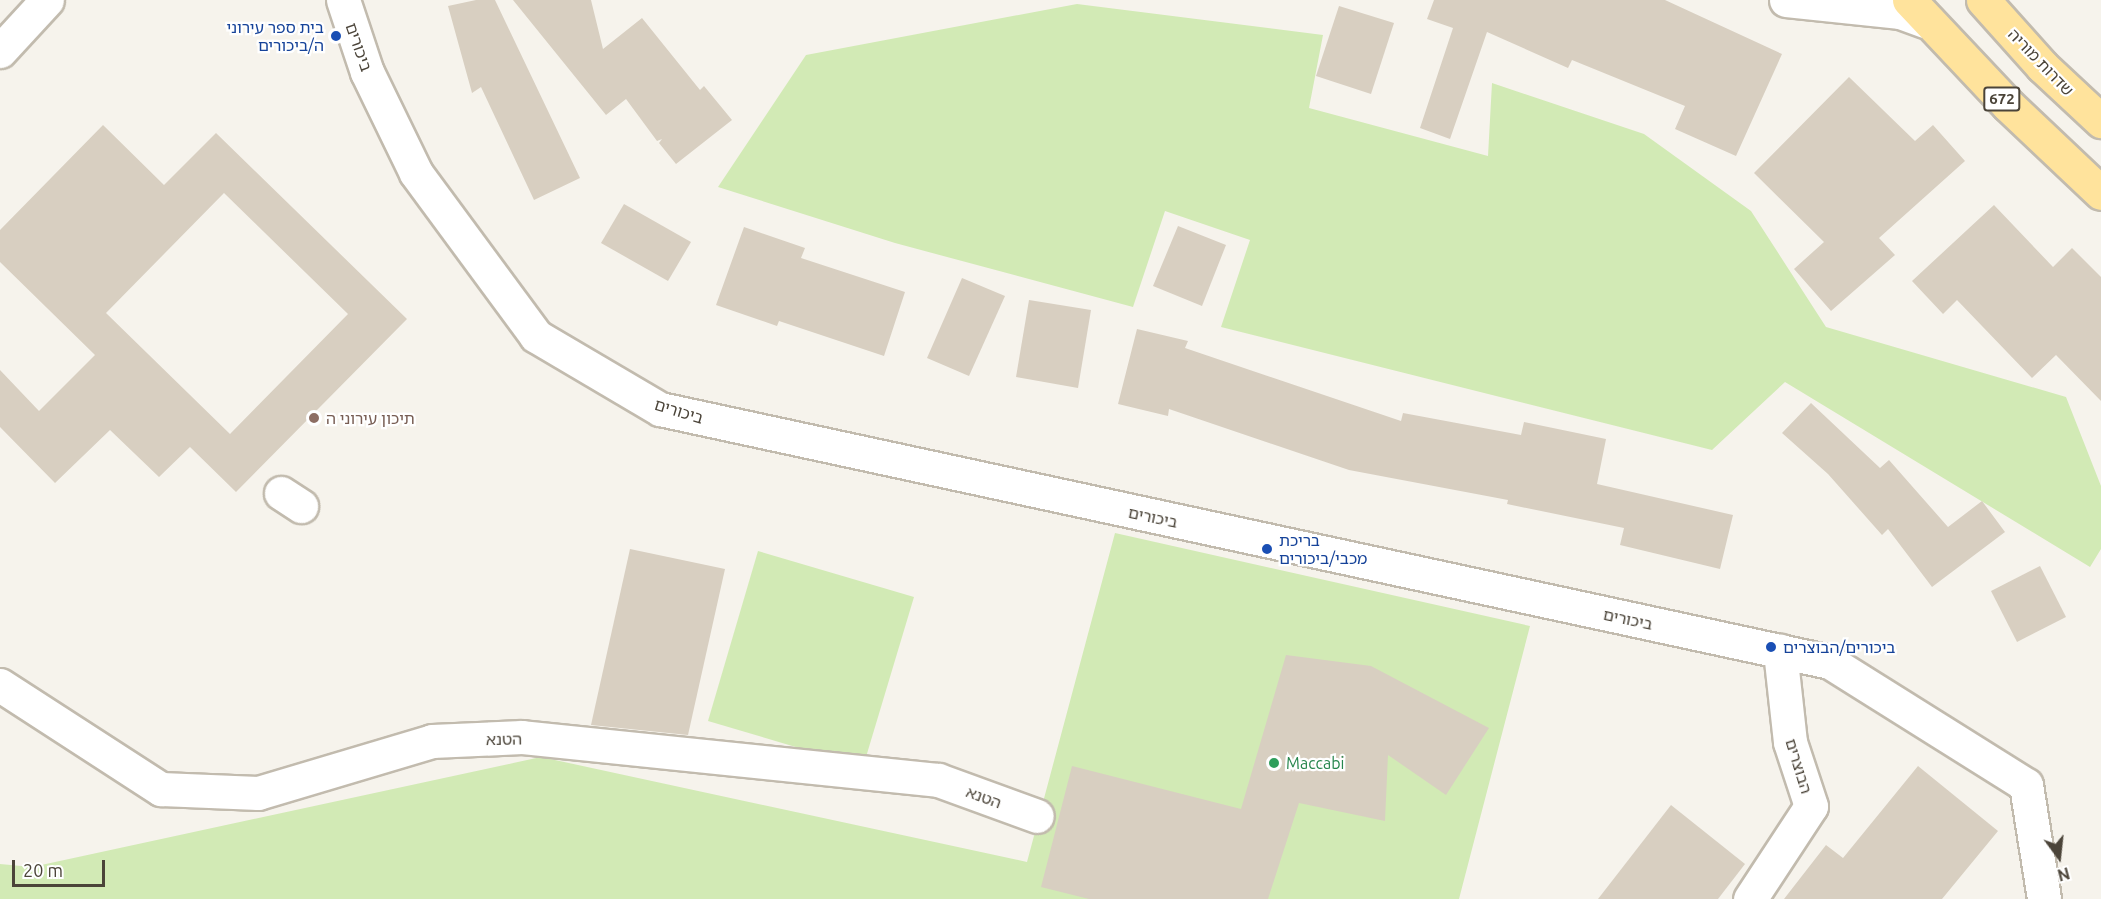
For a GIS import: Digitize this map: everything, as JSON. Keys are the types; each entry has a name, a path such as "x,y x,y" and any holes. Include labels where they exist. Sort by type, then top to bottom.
{"main road":[{"name":"שדרות מוריה","path":"1983,0 2042,66 2101,121"},
{"name":"672","path":"1917,10 2101,193"}],"street":[{"path":"0,51 47,0"},
{"name":"ביכורים","path":"344,0 367,72 416,173 536,336 660,409 1830,662 2026,785 2044,899"},
{"path":"1786,0 1900,12 1917,10"},
{"name":"הבוצרים","path":"1750,899 1811,806 1790,742 1780,651"},
{"name":"הטנא","path":"0,686 161,789 258,793 432,741 522,737 939,780 1036,816"}],"green space":[{"path":"1077,4 1323,35 1309,108 1488,156 1492,83 1644,134 1751,211 1826,327 2066,397 2101,486 2101,549 2090,567 1785,382 1712,450 1221,327 1250,240 1165,211 1133,307 895,243 718,187 806,55"},
{"name":"Maccabi","path":"1115,533 1530,626 1459,899 0,899 0,864 32,867 541,757 1027,862"},
{"path":"758,551 914,597 863,767 708,721"}],"building":[{"path":"476,0 495,0 580,178 534,200 481,87 472,93 448,6"},
{"path":"513,0 591,0 603,49 642,18 700,90 704,86 732,120 676,164 659,143 662,139 657,141 626,99 606,115"},
{"path":"1434,0 1665,0 1782,54 1736,156 1675,129 1685,106 1572,60 1568,68 1487,32 1450,139 1420,128 1453,28 1427,19"},
{"path":"1339,6 1394,23 1371,94 1316,76"},
{"path":"1849,77 1915,141 1933,125 1965,161 1879,238 1895,255 1831,311 1794,269 1824,242 1754,173"},
{"path":"103,125 164,185 216,133 407,319 236,492 190,447 159,477 110,430 55,483 0,427 0,370 39,411 95,355 0,262 0,230","holes":["224,193 348,314 230,434 106,313"]},
{"path":"624,204 691,242 668,281 601,243"},
{"path":"1994,205 2053,267 2072,248 2101,277 2101,401 2056,355 2032,378 1957,300 1943,314 1912,281"},
{"path":"1178,226 1226,245 1202,306 1153,286"},
{"path":"744,227 805,248 801,258 905,292 884,356 779,321 777,326 716,305"},
{"path":"962,278 1005,296 969,376 927,358"},
{"path":"1029,300 1091,310 1078,388 1016,377"},
{"path":"1137,329 1188,341 1185,348 1401,421 1403,413 1521,435 1524,422 1606,439 1597,484 1733,515 1720,569 1620,545 1624,528 1507,504 1508,500 1349,470 1169,409 1168,416 1118,404"},
{"path":"1811,403 1880,468 1889,460 1948,527 1982,501 2005,532 1932,587 1888,529 1882,535 1828,474 1782,433"},
{"path":"630,549 725,569 688,735 591,725"},
{"path":"2040,566 2066,617 2017,642 1991,591"},
{"path":"1286,655 1371,666 1489,728 1446,795 1388,755 1385,821 1299,803 1268,899 1089,899 1041,887 1072,766 1241,809"},
{"path":"1918,766 1998,831 1942,899 1784,899 1826,845 1843,858"},
{"path":"1671,805 1745,864 1718,899 1598,899"}],"place":[{"name":"בית ספר עירוני ה/ביכורים","path":"336,36"},
{"name":"תיכון עירוני ה","path":"314,418"},
{"name":"בריכת מכבי/ביכורים","path":"1267,549"},
{"name":"ביכורים/הבוצרים","path":"1771,647"},
{"name":"Maccabi","path":"1274,763"}]}
